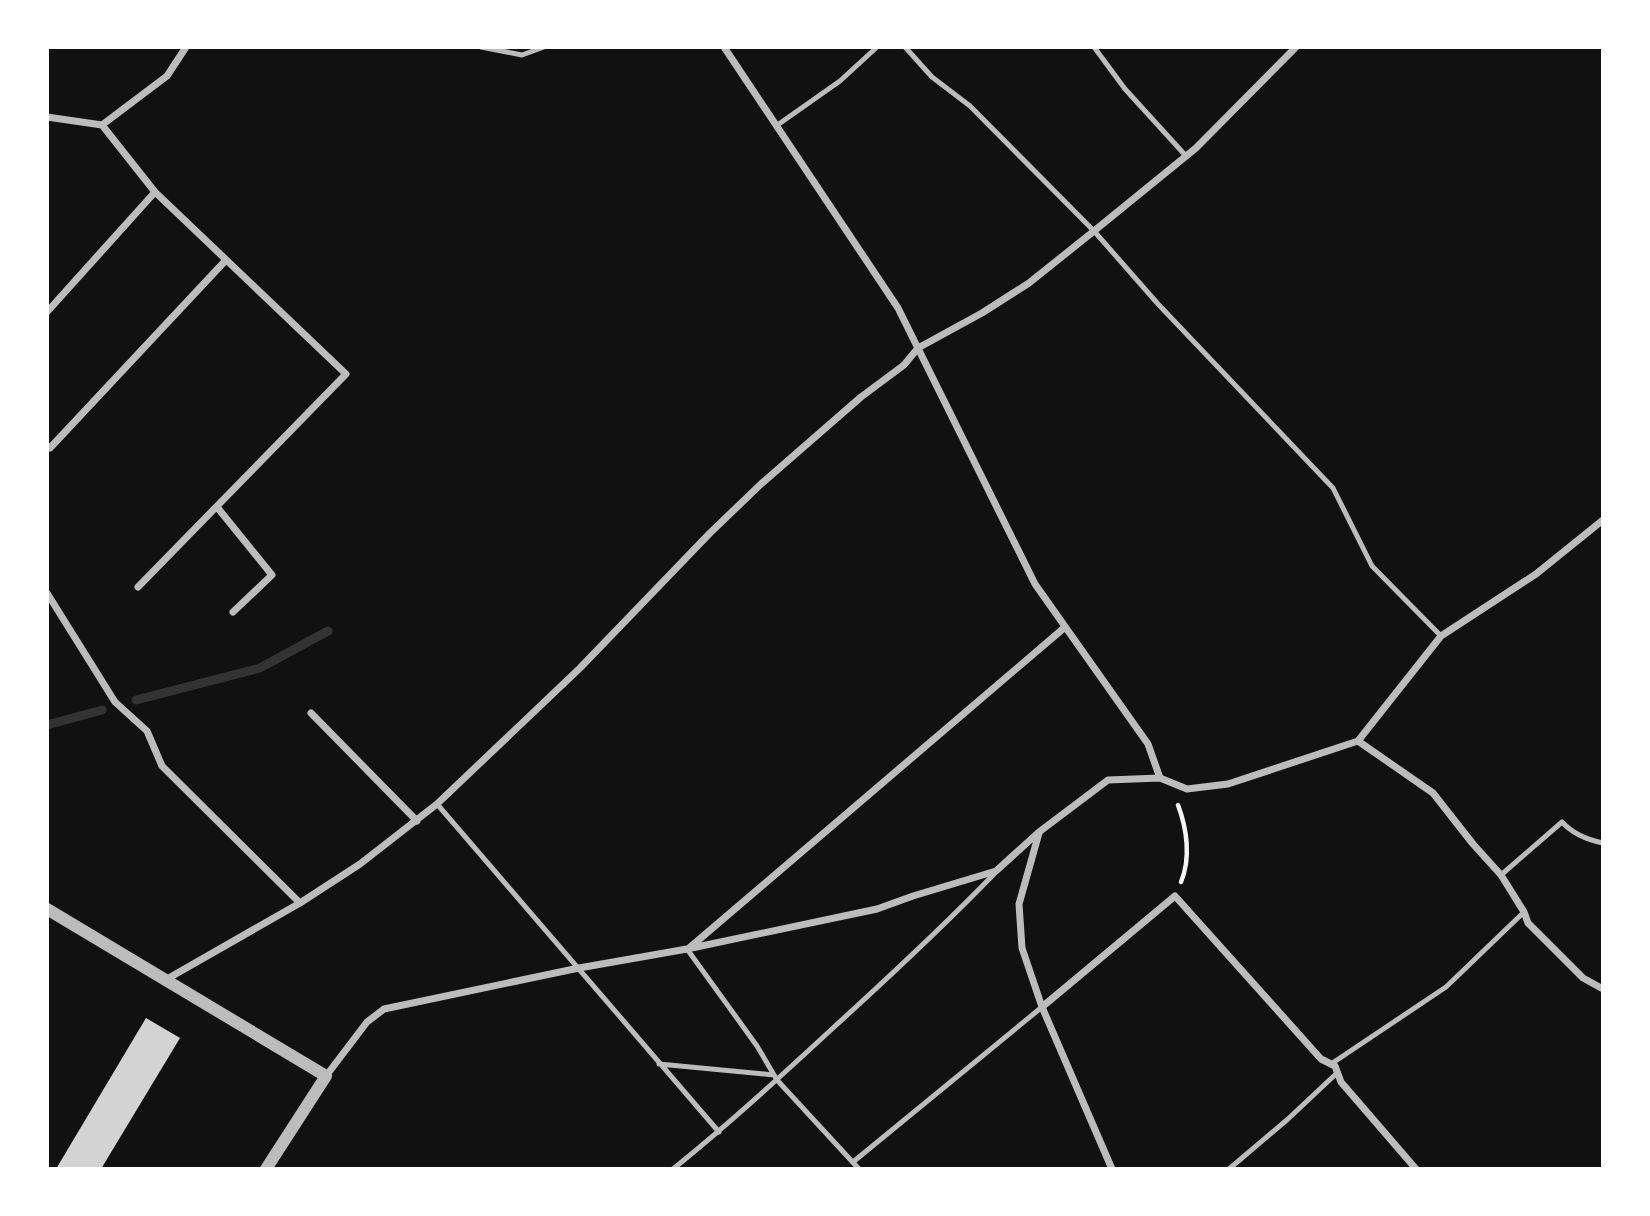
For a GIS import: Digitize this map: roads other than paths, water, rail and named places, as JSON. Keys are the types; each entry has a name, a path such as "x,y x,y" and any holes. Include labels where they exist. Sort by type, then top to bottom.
{"street":[{"path":"102,125 167,76 186,47"},
{"path":"724,47 898,308 1030,574 1064,628 1148,744 1160,778"},
{"path":"167,979 300,903 360,864 417,821 580,668 761,484 861,397 904,365 918,348 1029,284 1186,156 1296,47"},
{"path":"47,117 102,125 155,192 346,374 138,587"},
{"path":"47,312 155,192"},
{"path":"47,446 50,448 226,260"},
{"path":"217,508 272,575 233,612"},
{"path":"267,1168 326,1076 367,1022 384,1009 877,909 996,871 1039,832 1108,780 1160,778 1188,789 1228,784 1358,741 1441,636 1536,574 1603,520"},
{"path":"47,593 115,702 147,731 162,766 300,903"},
{"path":"687,949 1064,628"},
{"path":"311,713 417,821"},
{"path":"1358,741 1433,793 1501,875 1528,923 1583,978 1603,989"},
{"path":"1039,832 1018,904 1022,948 1042,1007 1112,1169"},
{"path":"1042,1007 1175,896 1321,1059 1335,1066 1341,1083 1416,1169"},
{"path":"47,909 326,1076"}],"lane":[{"path":"481,47 522,55 544,47"},
{"path":"776,125 840,80 877,47"},
{"path":"905,47 932,77 970,106 1094,231 1158,303 1333,488 1372,566 1441,636"},
{"path":"1094,47 1125,89 1186,156"},
{"path":"437,804 719,1132"},
{"path":"1501,875 1562,822 1591,841 1603,843"},
{"path":"673,1169 719,1132 940,930 996,871"},
{"path":"1331,1064 1446,987 1524,912"},
{"path":"687,949 757,1046 776,1078 859,1169"},
{"path":"853,1162 1042,1007"},
{"path":"659,1064 776,1078"},
{"path":"1229,1169 1338,1072"}],"waterway":[{"path":"136,700 260,668 328,631"},
{"path":"47,725 102,710"}]}
